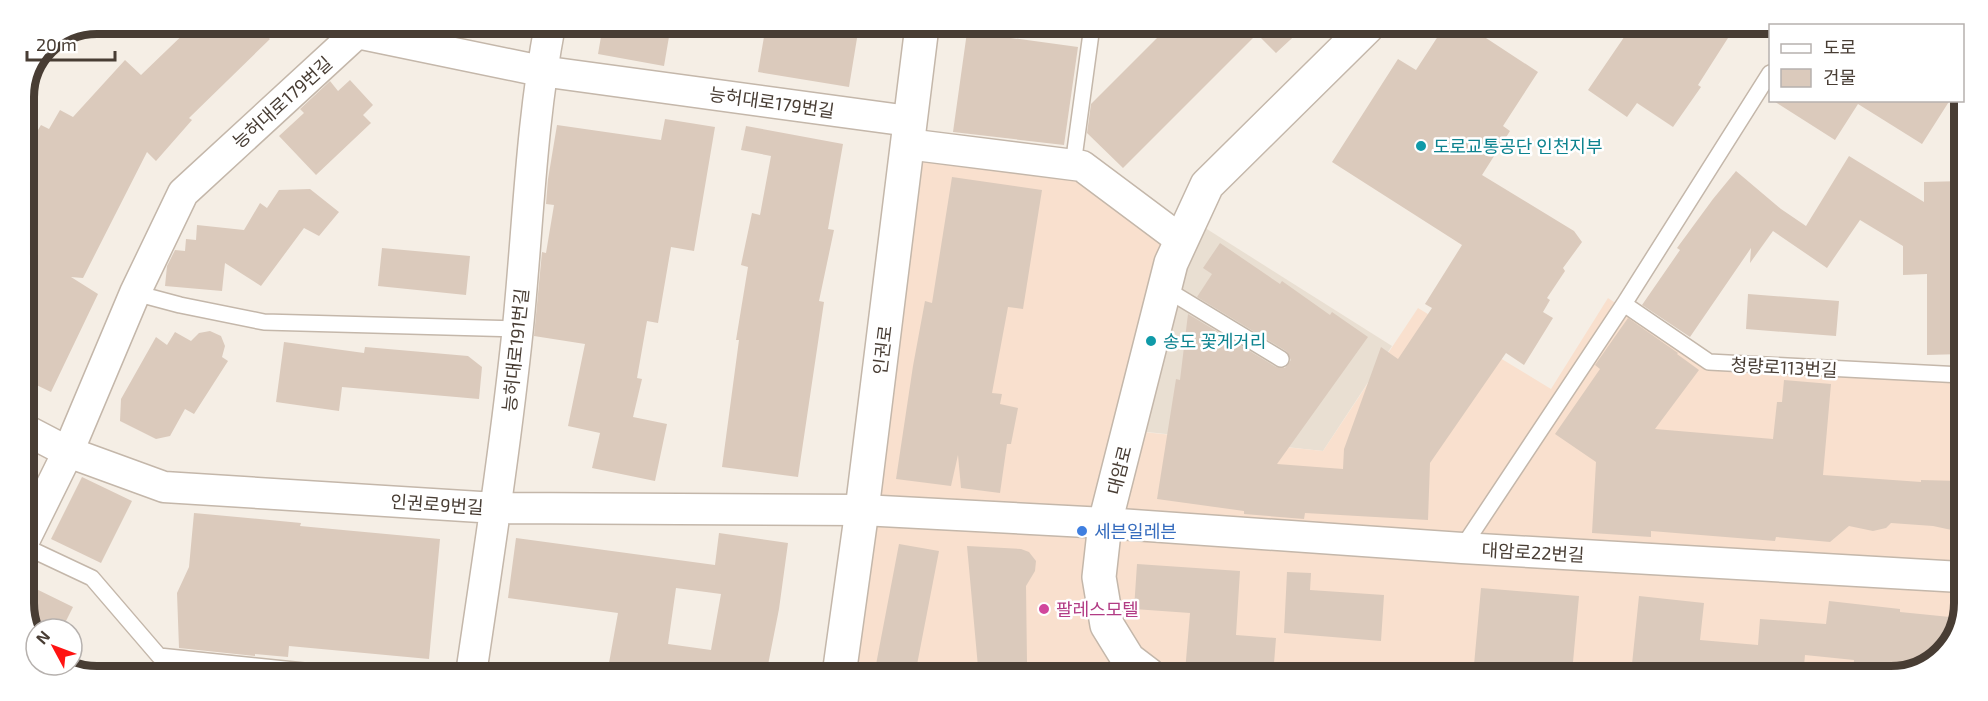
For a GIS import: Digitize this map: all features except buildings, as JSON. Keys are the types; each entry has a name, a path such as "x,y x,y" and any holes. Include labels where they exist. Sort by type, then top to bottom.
{"street":[{"name":"능허대로179번길","path":"35,519 68,452 135,293 183,193 356,34"},
{"name":"능허대로179번길","path":"362,34 542,71 908,132 1073,165"},
{"name":"능허대로191번길","path":"472,666 496,508 518,330 542,71 548,34"},
{"name":"인권로","path":"840,666 862,510 921,34"},
{"name":"대암로","path":"1137,666 1128,659 1107,625 1099,577 1105,523 1171,263 1206,185 1360,34"},
{"path":"1073,165 1082,166 1181,240"},
{"name":"인권로9번길","path":"35,435 68,452 164,487 496,508 862,510 1105,523"},
{"name":"대암로22번길","path":"1105,523 1462,548 1954,577"}],"lane":[{"path":"1073,165 1091,34"},
{"path":"1462,548 1624,304 1769,75"},
{"path":"1164,288 1281,359"},
{"path":"135,293 180,305 264,321 518,330"},
{"name":"청량로113번길","path":"1624,304 1709,362 1954,375"},
{"path":"35,551 92,578 159,656 256,666"}],"shaded area":[{"path":"913,151 1080,170 1170,239 1124,430 1323,451 1418,308 1551,389 1608,298 1708,365 1954,376 1954,603 1952,616 1947,631 1935,648 1918,660 1907,664 1899,666 846,666"},
{"path":"1191,219 1392,346 1323,451 1129,430"}],"place":[{"name":"도로교통공단 인천지부","path":"1421,146"},
{"name":"송도 꽃게거리","path":"1151,341"},
{"name":"세븐일레븐","path":"1082,531"},
{"name":"팔레스모텔","path":"1044,609"}]}
